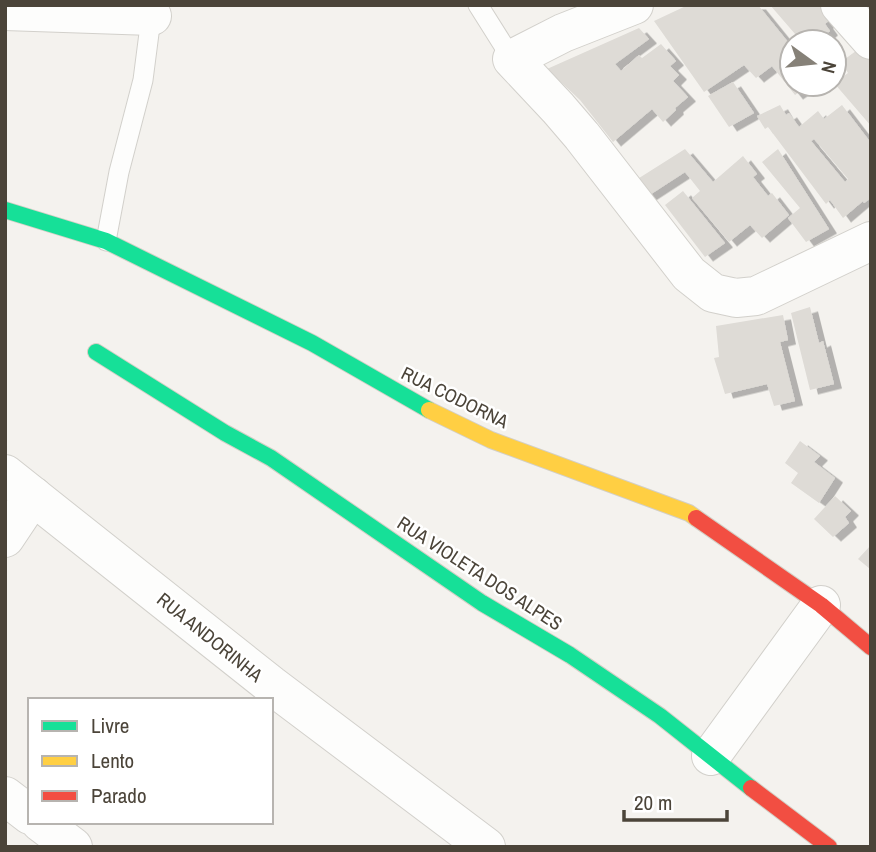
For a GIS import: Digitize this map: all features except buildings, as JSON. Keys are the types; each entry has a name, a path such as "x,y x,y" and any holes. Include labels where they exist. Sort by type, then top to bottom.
{"street":[{"path":"634,5 564,33 512,59 582,136 689,274 713,293 736,298 756,296 871,242"},
{"path":"840,5 871,40"},
{"path":"5,11 152,11"},
{"name":"RUA CODORNA","path":"5,210 106,242 312,343 413,402 491,440 689,513 821,605 871,647"},
{"name":"RUA VIOLETA DOS ALPES","path":"96,352 225,433 271,458 482,603 570,655 660,716 829,847"},
{"path":"5,538 19,485"},
{"name":"RUA ANDORINHA","path":"19,485 271,685 486,847"},
{"path":"711,756 821,605"},
{"path":"5,796 28,813"},
{"path":"43,824 73,847"}],"lane":[{"path":"478,5 512,59"},
{"path":"106,242 119,172 143,80 152,11"}],"traffic: fast":[{"path":"5,210 106,241 312,343 429,410"},
{"path":"96,352 225,433 271,458 482,603 570,655 660,716 751,788"}],"traffic: slow":[{"path":"429,410 491,440 689,513 696,518"}],"traffic: jam":[{"path":"696,518 821,605 871,647"},
{"path":"751,788 829,847"}]}
